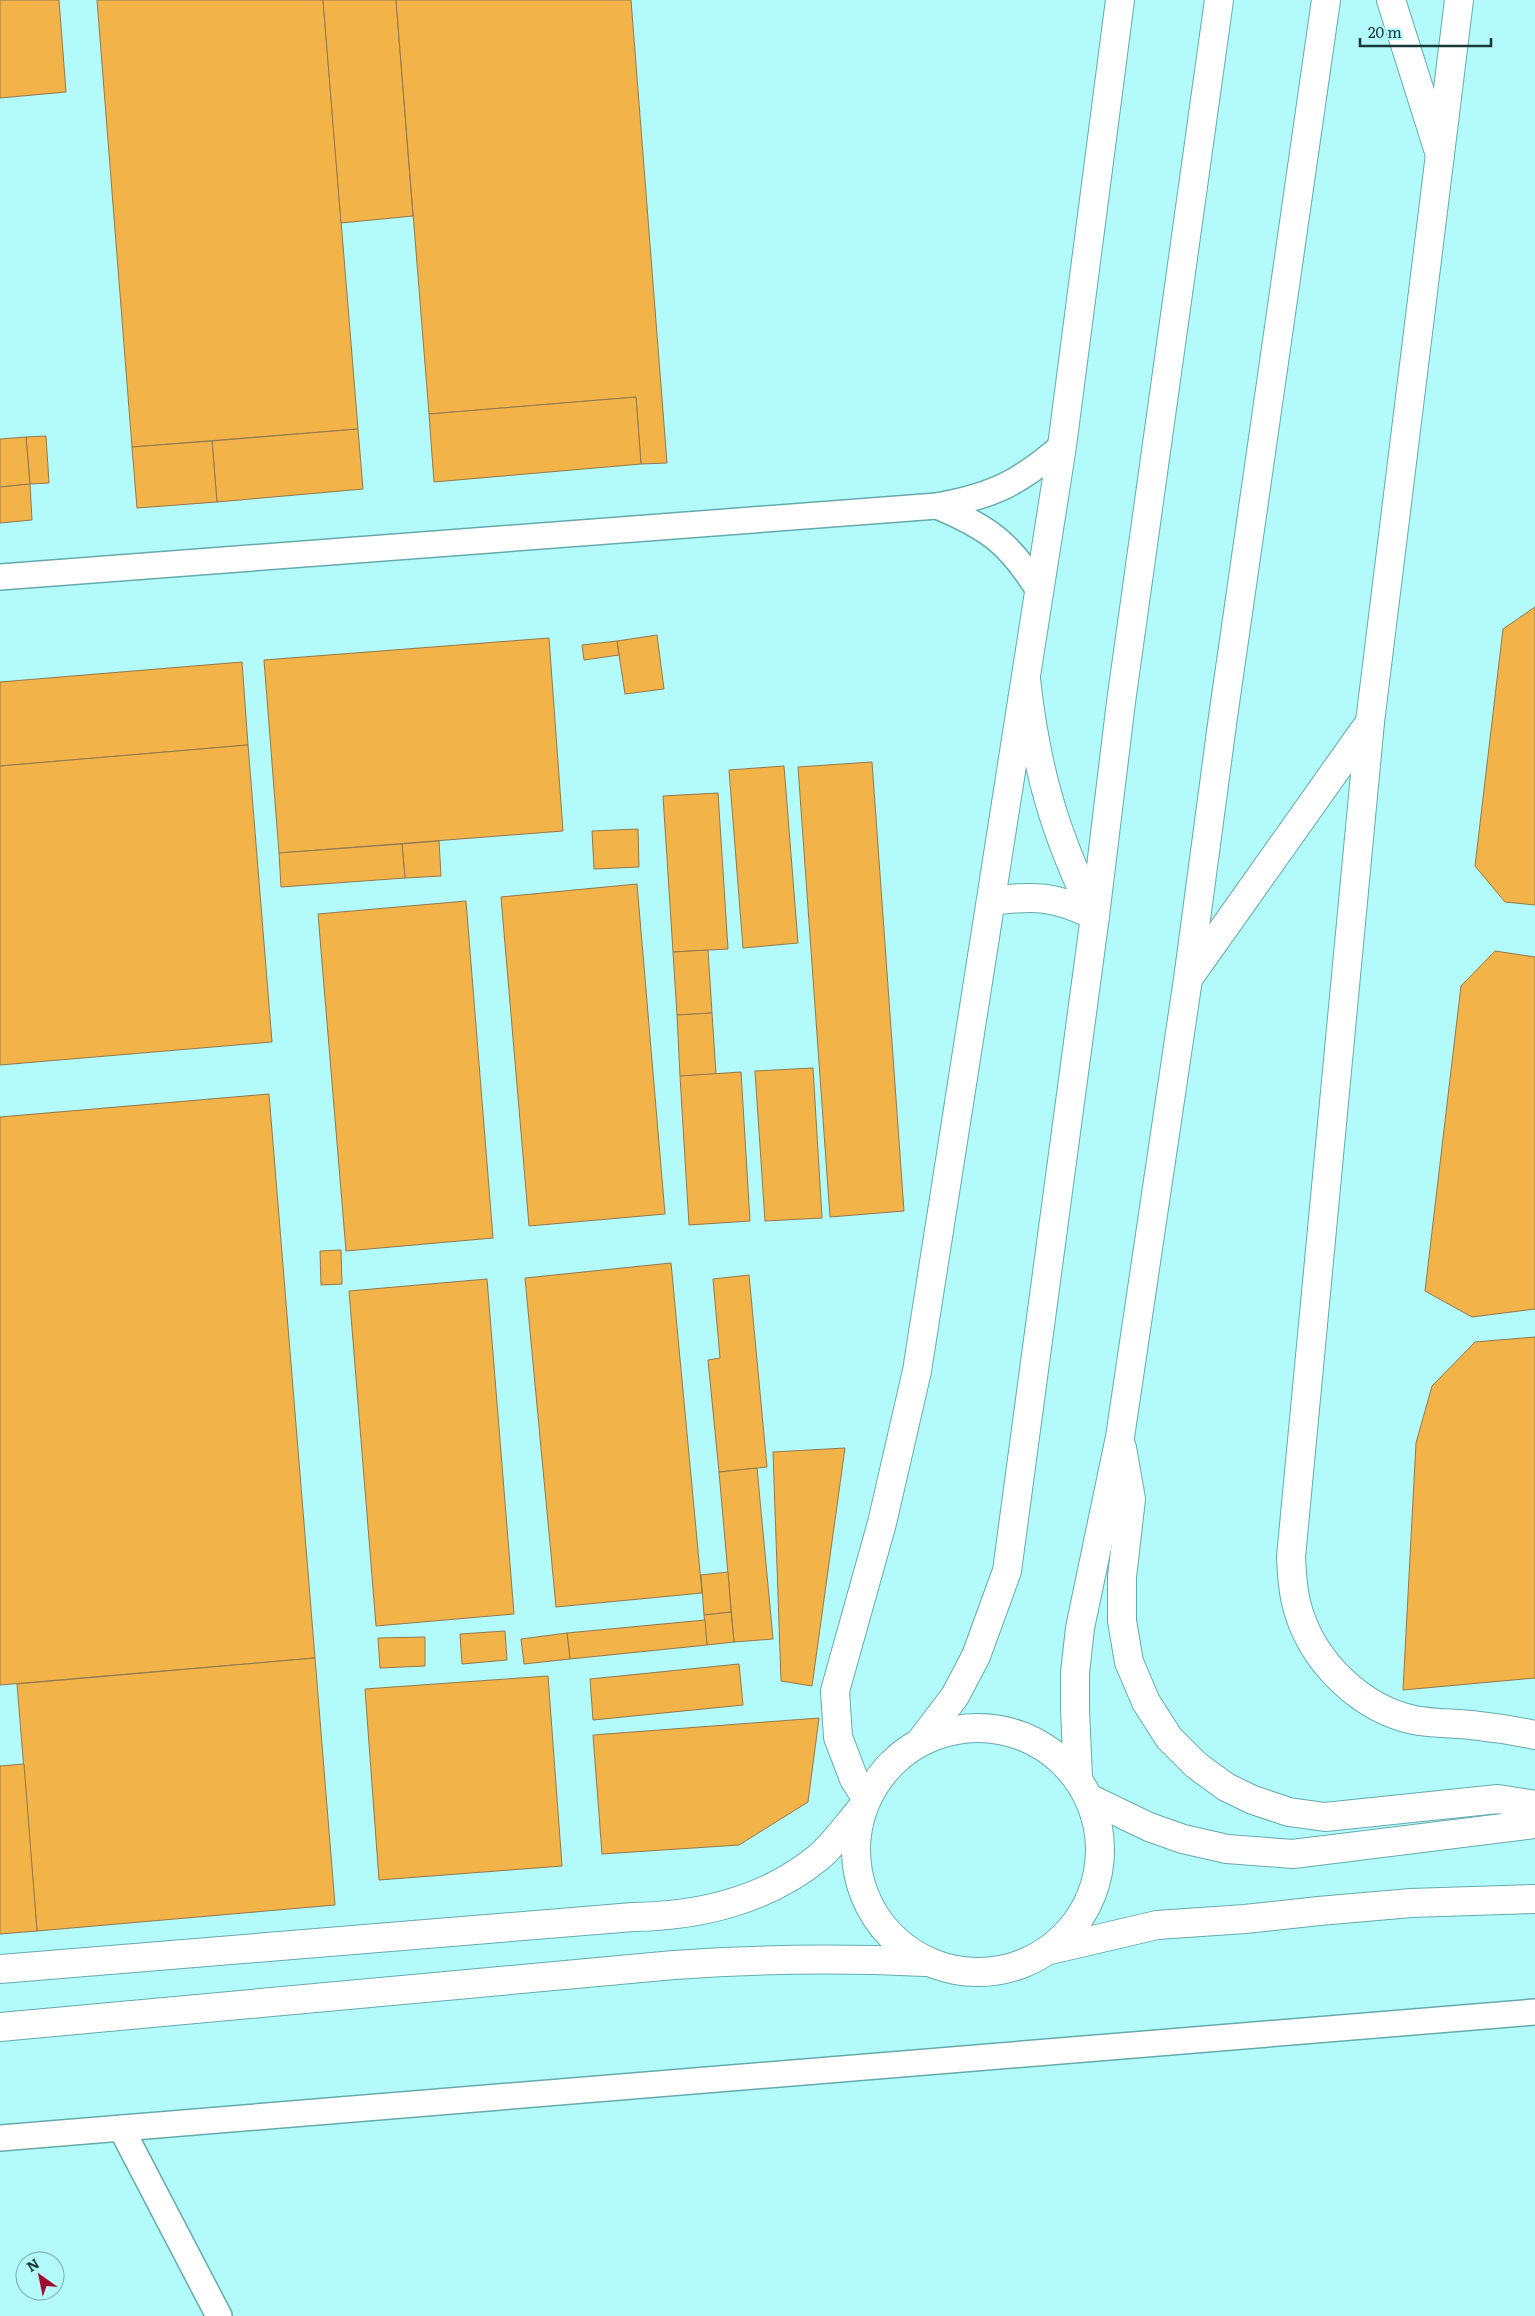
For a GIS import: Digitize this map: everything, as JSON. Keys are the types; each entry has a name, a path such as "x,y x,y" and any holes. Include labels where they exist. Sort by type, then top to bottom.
{"main road":[{"path":"925,1962 895,1942 872,1914 858,1880 855,1844 864,1803 838,1737 835,1692 884,1515 917,1371 1062,446 1120,0"},
{"path":"0,1969 704,1911 741,1900 784,1880 819,1856 864,1803 888,1766 920,1742 955,1696 972,1664 993,1614 1008,1571 1095,916 1121,702 1219,0"},
{"path":"1050,1950 1080,1920 1097,1882 1101,1840 1084,1788 1075,1701 1080,1628 1120,1437 1188,979 1226,697 1326,0"},
{"path":"1391,0 1440,155"},
{"path":"1459,0 1370,722 1291,1557 1292,1586 1299,1614 1310,1640 1326,1664 1344,1683 1365,1698 1388,1711 1412,1719 1438,1724 1477,1726 1535,1735"},
{"path":"1026,679 1041,777 1055,825 1073,872 1095,916"},
{"path":"1188,979 1370,722"},
{"path":"992,901 1018,897 1045,898 1071,904 1095,916"},
{"path":"1120,1437 1128,1471 1131,1499 1122,1577 1122,1621 1130,1662 1146,1702 1169,1738 1196,1765 1226,1787 1253,1800 1289,1812 1326,1817 1498,1799 1535,1805"},
{"path":"920,1742 962,1728 1006,1730 1046,1747 1084,1788 1150,1827 1183,1839 1227,1849 1293,1854 1535,1824"},
{"path":"0,2027 674,1965 785,1959 859,1958 925,1962 956,1972 989,1973 1021,1966 1050,1950 1157,1925 1245,1920 1411,1903 1535,1898"}],"lane":[{"path":"0,578 938,506 972,500 1005,487 1035,469 1062,446"},
{"path":"938,506 969,519 998,538 1022,563 1040,592"},
{"path":"0,2138 1535,2012"},
{"path":"121,2128 219,2316"}],"building":[{"path":"0,0 59,0 66,92 0,98"},
{"path":"97,0 323,0 358,429 132,447"},
{"path":"323,0 396,0 413,216 341,223"},
{"path":"396,0 631,0 667,463 641,464 636,397 429,414"},
{"path":"636,397 641,464 434,482 429,414"},
{"path":"358,429 363,489 217,502 212,441"},
{"path":"46,436 49,483 30,484 26,437"},
{"path":"26,437 30,484 0,487 0,439"},
{"path":"212,441 217,502 137,508 132,447"},
{"path":"30,484 32,520 0,523 0,487"},
{"path":"1535,607 1535,905 1505,902 1475,866 1503,629"},
{"path":"657,635 664,689 625,694 617,641"},
{"path":"549,638 563,831 279,853 264,660"},
{"path":"617,641 619,655 584,660 582,645"},
{"path":"242,662 248,745 0,766 0,682"},
{"path":"248,745 272,1042 0,1065 0,766"},
{"path":"872,762 904,1211 830,1217 798,767"},
{"path":"784,766 798,943 743,948 729,770"},
{"path":"718,793 728,949 673,952 663,796"},
{"path":"638,829 639,867 594,869 592,831"},
{"path":"439,841 441,876 405,878 402,844"},
{"path":"402,844 405,878 281,887 279,853"},
{"path":"637,884 665,1214 529,1226 501,897"},
{"path":"466,901 493,1238 346,1251 318,914"},
{"path":"708,950 712,1013 677,1015 673,952"},
{"path":"1495,951 1535,957 1535,1309 1472,1317 1425,1291 1461,986"},
{"path":"712,1013 716,1074 680,1076 677,1015"},
{"path":"813,1068 822,1218 765,1221 755,1071"},
{"path":"741,1072 750,1221 689,1225 680,1076"},
{"path":"269,1094 315,1658 0,1685 0,1117"},
{"path":"341,1250 342,1284 321,1285 320,1251"},
{"path":"671,1263 702,1593 556,1607 525,1278"},
{"path":"749,1275 767,1467 719,1472 708,1360 720,1358 713,1279"},
{"path":"487,1279 514,1614 376,1626 349,1291"},
{"path":"1535,1337 1535,1678 1403,1690 1416,1443 1432,1386 1475,1342"},
{"path":"845,1448 812,1686 781,1681 773,1452"},
{"path":"757,1468 773,1639 734,1642 719,1472"},
{"path":"728,1572 731,1612 704,1615 701,1575"},
{"path":"731,1612 734,1642 707,1645 704,1615"},
{"path":"705,1620 707,1645 570,1659 567,1633"},
{"path":"505,1631 507,1660 462,1664 460,1634"},
{"path":"567,1633 570,1659 524,1664 521,1639"},
{"path":"425,1637 425,1666 380,1668 378,1638"},
{"path":"315,1658 335,1905 37,1931 17,1684"},
{"path":"739,1664 743,1705 593,1720 590,1679"},
{"path":"548,1676 562,1866 379,1880 365,1689"},
{"path":"819,1718 808,1802 739,1845 602,1854 593,1735"},
{"path":"24,1764 37,1931 0,1934 0,1766"}]}
